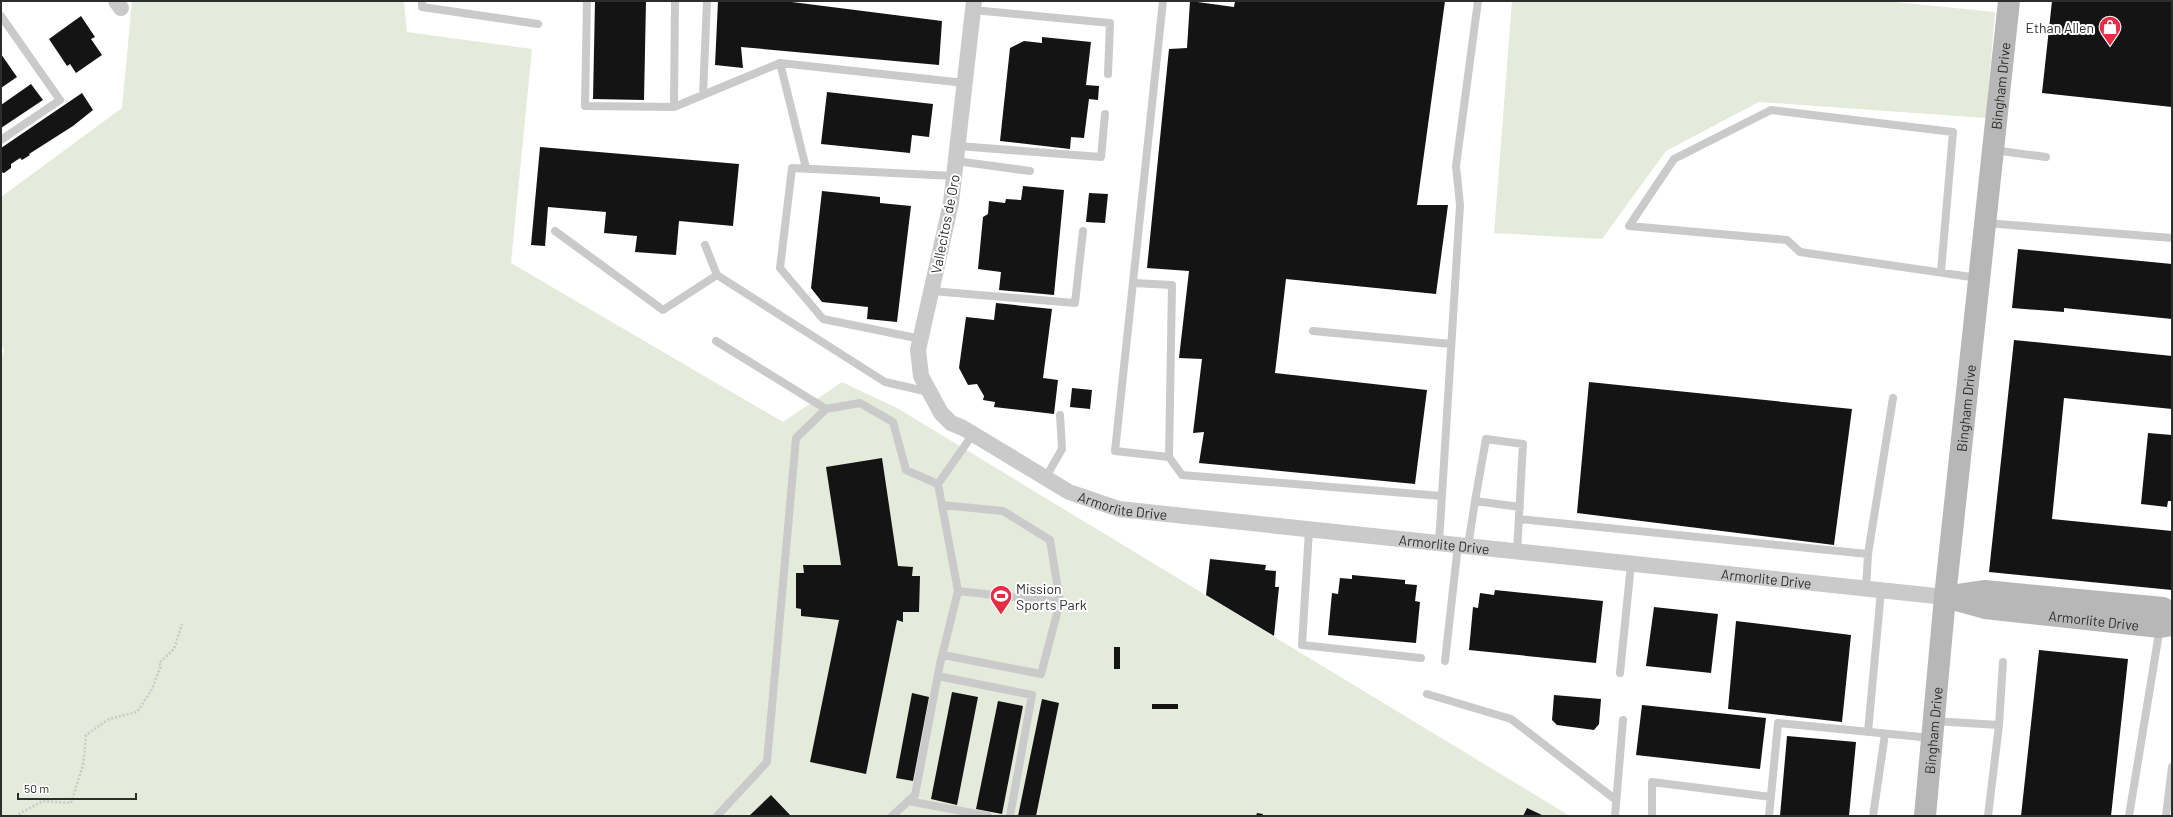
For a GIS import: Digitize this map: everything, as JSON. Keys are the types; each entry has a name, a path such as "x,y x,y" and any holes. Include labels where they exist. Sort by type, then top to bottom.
{"street":[{"name":"Bingham Drive","path":"1924,816 1945,597 2009,1"},
{"name":"Vallecitos de Oro","path":"968,431 951,423 941,413 921,376 918,350 951,203 973,6"},
{"name":"Armorlite Drive","path":"968,431 1069,492 1119,509 1945,597 1985,608 2168,622"}],"lane":[{"path":"422,1 422,7 538,24"},
{"path":"587,1 586,106 674,107 780,63 965,83"},
{"path":"674,107 675,1"},
{"path":"703,95 707,1"},
{"path":"1163,1 1115,451 1168,457"},
{"path":"1439,543 1460,205 1456,166 1478,1"},
{"path":"973,6 1110,23 1108,74"},
{"path":"1,16 60,100 1,140"},
{"path":"780,63 806,168"},
{"path":"1941,272 1953,132 1770,110 1674,159 1629,226 1787,240 1800,252 1979,278"},
{"path":"921,338 823,319 780,268 792,168 1101,157 1105,114"},
{"path":"1993,150 2046,157"},
{"path":"956,161 1030,171"},
{"path":"1985,223 2172,238"},
{"path":"555,231 663,310 717,275"},
{"path":"932,291 1075,303 1083,231"},
{"path":"705,245 717,275 885,382 930,392"},
{"path":"1132,283 1172,285 1168,457 1182,475 1442,496"},
{"path":"1313,331 1451,344"},
{"path":"716,341 826,409"},
{"path":"1868,732 1874,590 1868,554 1894,398"},
{"path":"717,816 767,762 796,438 826,409 860,403 893,422 906,470 938,484"},
{"path":"1046,477 1062,449 1060,415"},
{"path":"892,816 915,795 942,655 958,591 938,484 968,431"},
{"path":"1445,661 1463,546 1475,501 1486,439 1523,444 1517,552"},
{"path":"1475,501 1520,507"},
{"path":"942,505 1003,511 1050,540 1060,602 1041,674 942,655"},
{"path":"1519,519 1868,554"},
{"path":"1309,530 1302,645 1421,658"},
{"path":"1620,673 1631,564"},
{"path":"958,591 1060,602"},
{"path":"2129,816 2168,622"},
{"path":"1988,816 1999,725 2003,662"},
{"path":"938,676 1032,695 1010,816"},
{"path":"1427,694 1511,719 1616,800"},
{"path":"1614,816 1623,720"},
{"path":"1769,816 1778,723 1884,734 1999,725"},
{"path":"1873,816 1884,734"},
{"path":"2166,816 2172,767"},
{"path":"1652,816 1652,782 1771,797"},
{"path":"908,801 988,816"}],"path":[{"path":"15,816 42,801 71,803 83,764 86,735 109,719 137,712 151,691 161,666 160,663 174,649 182,624"}],"green space":[{"path":"132,1 404,1 407,32 532,49 511,263 783,422 842,382 897,408 1570,816 1,816 1,359 4,350 1,344 1,197 122,108"},
{"path":"1512,1 1884,1 1995,12 1986,118 1759,102 1666,151 1602,239 1494,233"}],"building":[{"path":"595,1 646,1 644,100 593,99"},
{"path":"718,1 784,1 942,21 939,65 741,47 743,68 715,65"},
{"path":"1190,1 1234,7 1235,1 1445,1 1417,205 1448,205 1436,294 1286,279 1275,373 1427,390 1415,484 1199,463 1204,432 1193,433 1202,359 1179,358 1189,271 1147,268 1169,49 1187,48"},
{"name":"Ethan Allen","path":"2052,1 2172,1 2172,107 2042,93"},
{"path":"81,16 95,37 91,39 102,55 76,73 70,64 67,66 49,39"},
{"path":"1042,37 1091,42 1086,85 1099,86 1098,100 1089,99 1084,138 1071,137 1070,149 1000,141 1010,48 1024,41 1042,43"},
{"path":"1,54 17,77 1,88"},
{"path":"31,84 43,100 1,128 1,105"},
{"path":"827,92 933,104 929,137 912,135 910,153 821,144"},
{"path":"82,93 93,110 73,126 29,154 30,155 22,160 20,158 11,164 11,168 4,173 1,172 1,148"},
{"path":"540,147 739,164 733,226 679,221 676,255 635,252 637,236 604,233 606,212 548,207 545,246 531,245"},
{"path":"1023,186 1064,190 1054,295 999,290 1001,272 978,269 983,217 988,214 989,201 1005,203 1006,199 1021,200"},
{"path":"822,191 880,197 880,203 911,206 897,322 867,319 868,307 822,302 811,288"},
{"path":"1089,193 1108,194 1105,223 1086,222"},
{"path":"2018,249 2172,264 2172,319 2064,308 2064,312 2012,308"},
{"path":"996,303 1052,309 1043,378 1058,380 1054,414 994,407 995,402 983,400 984,396 977,384 968,385 959,368 966,317 994,320"},
{"path":"2014,340 2172,356 2172,409 2064,398 2052,519 2172,531 2172,590 1989,572"},
{"path":"1589,382 1852,409 1834,545 1577,513"},
{"path":"1072,388 1092,390 1090,409 1070,407"},
{"path":"2148,433 2172,435 2172,501 2168,501 2167,507 2141,504"},
{"path":"882,458 898,566 913,567 912,576 920,576 919,612 903,612 903,622 897,620 866,774 810,762 839,620 801,616 801,609 796,608 796,573 804,573 803,565 841,565 826,467"},
{"path":"1210,559 1266,565 1265,570 1276,571 1275,587 1279,587 1274,636 1206,595"},
{"path":"1352,575 1405,580 1405,584 1417,585 1415,601 1420,602 1416,643 1328,635 1332,593 1338,594 1340,578 1352,579"},
{"path":"1495,590 1603,601 1596,663 1469,650 1473,607 1478,608 1480,593 1494,595"},
{"path":"1654,607 1718,614 1711,673 1646,666"},
{"path":"1736,621 1851,635 1842,722 1728,709"},
{"path":"1114,647 1120,647 1120,669 1114,669"},
{"path":"2039,650 2128,659 2111,816 2021,816"},
{"path":"952,692 978,697 957,805 931,799"},
{"path":"912,693 929,697 913,781 896,778"},
{"path":"1554,695 1601,699 1599,724 1594,730 1557,725 1552,720"},
{"path":"1042,699 1059,703 1036,816 1018,816"},
{"path":"998,701 1023,706 1002,814 976,809"},
{"path":"1152,704 1178,704 1178,709 1152,709"},
{"path":"1642,705 1766,718 1760,769 1636,755"},
{"path":"1787,736 1856,742 1849,816 1780,816"},
{"path":"771,795 791,816 749,816"},
{"path":"1527,808 1544,816 1523,816"},
{"path":"1257,813 1263,814 1262,816 1256,816"}],"place":[{"name":"Ethan Allen","path":"2110,46"},
{"name":"Mission Sports Park","path":"1001,616"}]}
